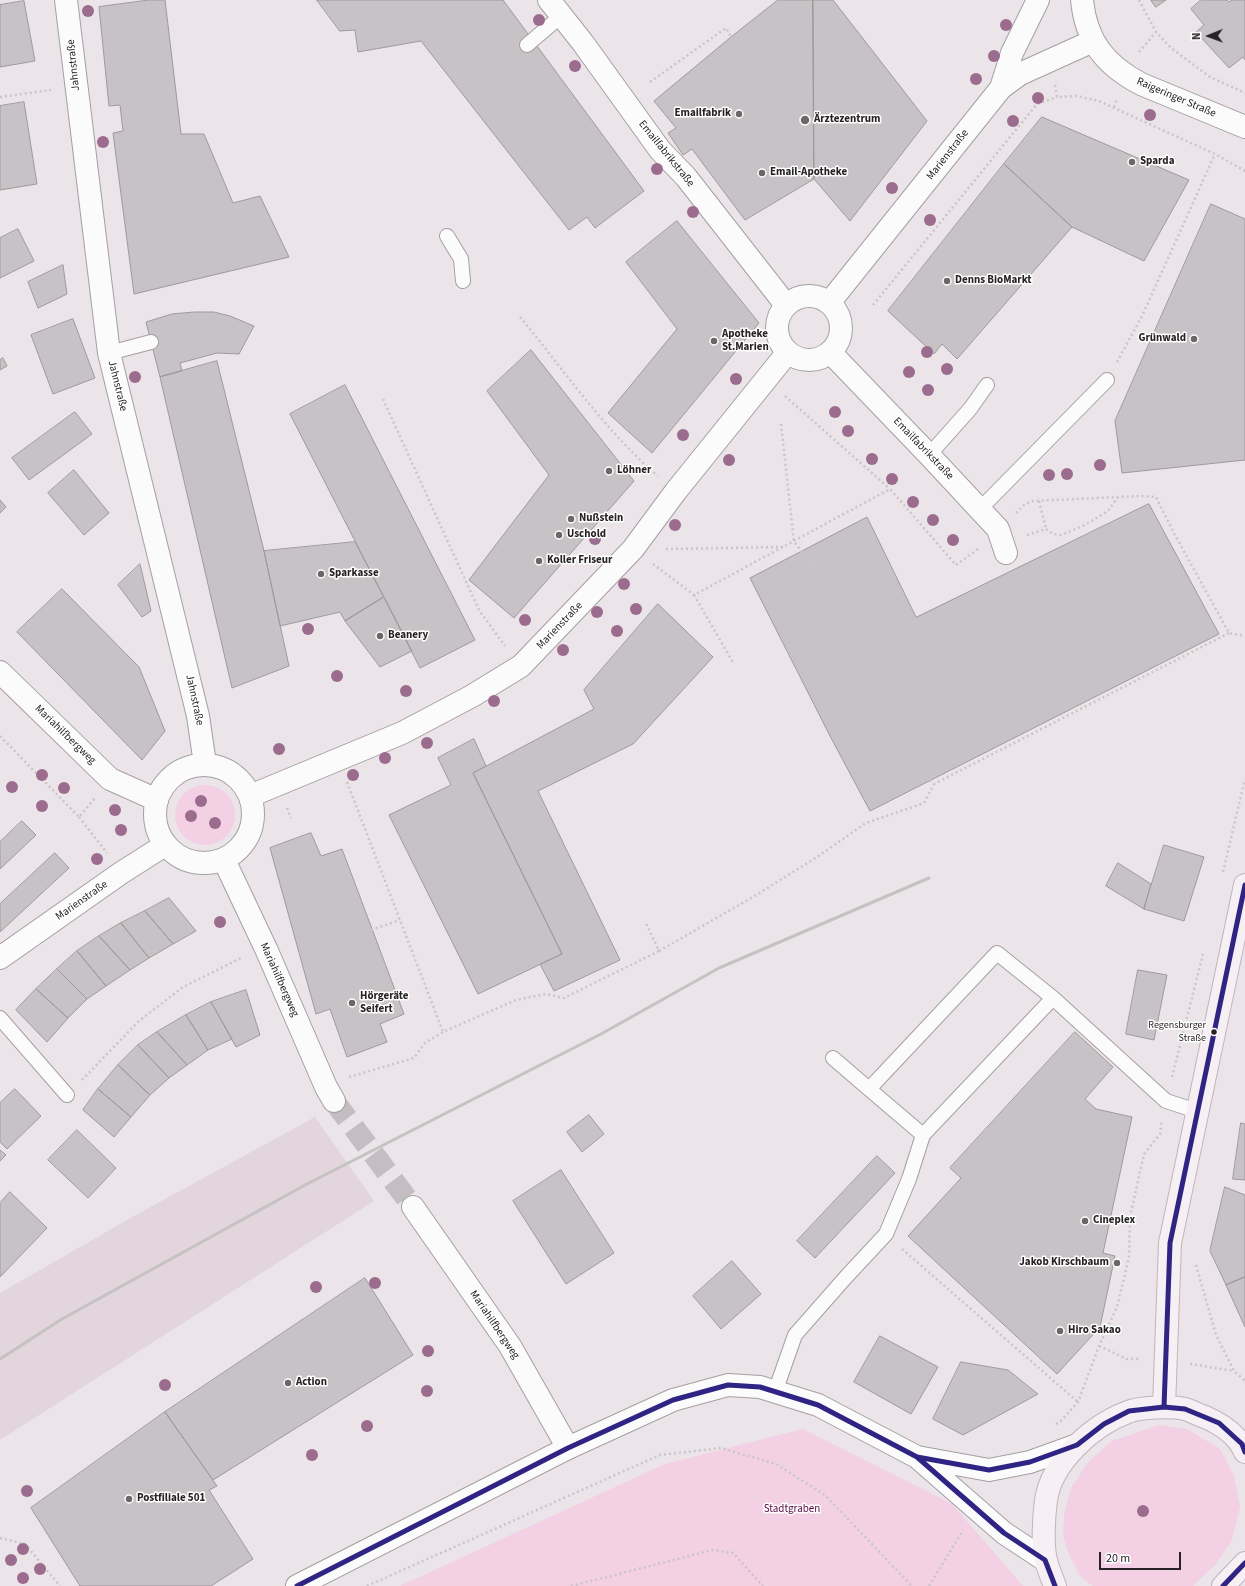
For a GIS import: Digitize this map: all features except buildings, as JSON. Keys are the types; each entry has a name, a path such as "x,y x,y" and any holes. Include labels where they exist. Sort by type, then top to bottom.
{"main road":[{"path":"1164,1407 1170,1243 1245,885"},
{"path":"1055,1586 1046,1560 1044,1529 1046,1498 1057,1470 1077,1445 1104,1424 1129,1411 1164,1407 1185,1409 1219,1423 1242,1444 1245,1452"},
{"path":"1224,1586 1245,1564"}],"street":[{"name":"Jahnstraße","path":"66,0 109,353 198,716 205,764"},
{"path":"1002,88 1012,52 1038,0"},
{"name":"Raigeringer Straße","path":"1082,0 1084,16 1093,41 1105,59 1125,76 1245,127"},
{"name":"Emailfabrikstraße","path":"555,8 583,43 660,150 686,177 786,305"},
{"name":"Marienstraße","path":"830,303 1002,88 1020,74 1093,41"},
{"path":"803,296 822,298 830,303 837,311 841,322 841,333 838,344 823,357 814,360 804,360 788,352 781,344 777,334 777,324 780,314 786,305 803,296"},
{"name":"Marienstraße","path":"250,796 402,733 472,696 521,666 633,549 676,491 788,352"},
{"name":"Emailfabrikstraße","path":"830,352 998,529 1006,552"},
{"name":"Mariahilfbergweg","path":"0,672 110,779 157,800"},
{"path":"205,764 219,767 233,774 243,784 250,796 253,811 252,826 246,840 236,852 224,860 208,864 192,862 176,856 165,845 157,831 154,815 157,800 164,785 175,774 189,767 205,764"},
{"name":"Marienstraße","path":"0,958 121,873 165,845"},
{"name":"Mariahilfbergweg","path":"224,860 267,951 330,1094"},
{"name":"Mariahilfbergweg","path":"413,1207 510,1346 568,1448"},
{"path":"297,1586 568,1448 673,1400 728,1385 760,1387 818,1405 917,1457 1004,1533 1046,1560"},
{"path":"917,1457 988,1470 1030,1462 1077,1445"}],"lane":[{"path":"526,45 555,8"},
{"path":"448,236 461,259 463,282"},
{"path":"109,353 151,342"},
{"path":"980,509 1107,380"},
{"path":"929,455 970,409 987,384"},
{"path":"869,1089 997,953 1053,998 1166,1101 1197,1111"},
{"path":"775,1392 795,1335 886,1234 909,1179 923,1135 1053,998"},
{"path":"0,1018 66,1095"},
{"path":"834,1058 923,1135"}],"path":[{"path":"1139,0 1156,32 1171,48 1209,76 1245,93"},
{"path":"650,82 726,28 731,36"},
{"path":"1051,59 1057,97"},
{"path":"0,97 76,87"},
{"path":"873,305 1038,104 1057,97 1077,96 1099,101 1215,154 1245,171"},
{"path":"1107,380 1142,316 1215,154"},
{"path":"520,317 601,419 640,461 676,491"},
{"path":"782,394 890,489 956,565 979,548"},
{"path":"384,399 479,610 521,666"},
{"path":"781,424 794,542 816,568"},
{"path":"694,595 890,489"},
{"path":"998,529 1024,505 1032,501 1140,496 1156,497 1174,535 1229,633"},
{"path":"1039,501 1046,529 1053,534 1062,535 1085,526 1108,511 1118,497"},
{"path":"1023,537 1046,529"},
{"path":"633,549 784,547"},
{"path":"633,549 694,595 734,664"},
{"path":"330,1094 341,1080 414,1058 425,1043 443,1032 516,1000 546,994 564,998 659,951 753,897 817,857 866,823 924,803 934,784 1229,633 1245,636"},
{"path":"0,736 79,817 111,858"},
{"path":"338,759 443,1032"},
{"path":"930,780 934,784"},
{"path":"79,817 99,793"},
{"path":"287,808 292,818"},
{"path":"371,930 400,920"},
{"path":"645,921 659,951"},
{"path":"66,1095 139,1021 183,987 238,961"},
{"path":"1179,1025 1185,1025"},
{"path":"886,1234 1078,1402"},
{"path":"1194,1261 1216,1335 1234,1371 1245,1381"},
{"path":"367,1586 660,1455 721,1448 776,1464 825,1495 912,1586"},
{"path":"0,1538 25,1544 60,1586"},
{"path":"571,1586 714,1550 733,1553 763,1586"}],"shaded area":[{"path":"315,1117 374,1201 0,1440 0,1293 134,1216"}],"green space":[{"path":"205,785 222,790 230,798 235,815 230,832 222,840 205,845 188,840 180,832 175,815 180,798 188,790"},
{"path":"1159,1425 1187,1429 1220,1449 1234,1476 1240,1506 1232,1540 1216,1564 1193,1586 1093,1586 1081,1577 1069,1555 1063,1536 1064,1514 1071,1488 1089,1461 1112,1441"},
{"name":"Stadtgraben","path":"803,1429 952,1504 1023,1586 400,1586 665,1464"}],"tunnel":[{"path":"334,1101 413,1207"}],"railway":[{"path":"0,1359 62,1319 307,1184 601,1034 719,968 929,878"}],"transit line":[{"path":"1164,1407 1170,1243 1245,885"},
{"path":"297,1586 568,1448 673,1400 728,1385 760,1387 818,1405 917,1457 1004,1533 1045,1560 1055,1586"},
{"path":"917,1457 989,1470 1030,1462 1077,1445 1104,1424 1129,1411 1164,1407 1185,1409 1219,1423 1242,1444 1245,1452"},
{"path":"1223,1586 1245,1563"}],"place":[{"name":"Emailfabrik","path":"739,114"},
{"name":"Ärztezentrum","path":"805,120"},
{"name":"Sparda","path":"1132,162"},
{"name":"Email-Apotheke","path":"762,173"},
{"name":"Denns BioMarkt","path":"947,281"},
{"name":"Grünwald","path":"1194,339"},
{"name":"Apotheke St.Marien","path":"714,341"},
{"name":"Löhner","path":"609,471"},
{"name":"Nußstein","path":"571,519"},
{"name":"Uschold","path":"559,535"},
{"name":"Koller Friseur","path":"539,561"},
{"name":"Sparkasse","path":"321,574"},
{"name":"Beanery","path":"380,636"},
{"name":"Hörgeräte Seifert","path":"352,1003"},
{"name":"Regensburger Straße","path":"1214,1032"},
{"name":"Cineplex","path":"1085,1221"},
{"name":"Jakob Kirschbaum","path":"1117,1263"},
{"name":"Hiro Sakao","path":"1060,1331"},
{"name":"Action","path":"288,1383"},
{"name":"Postfiliale 501","path":"129,1499"}]}
